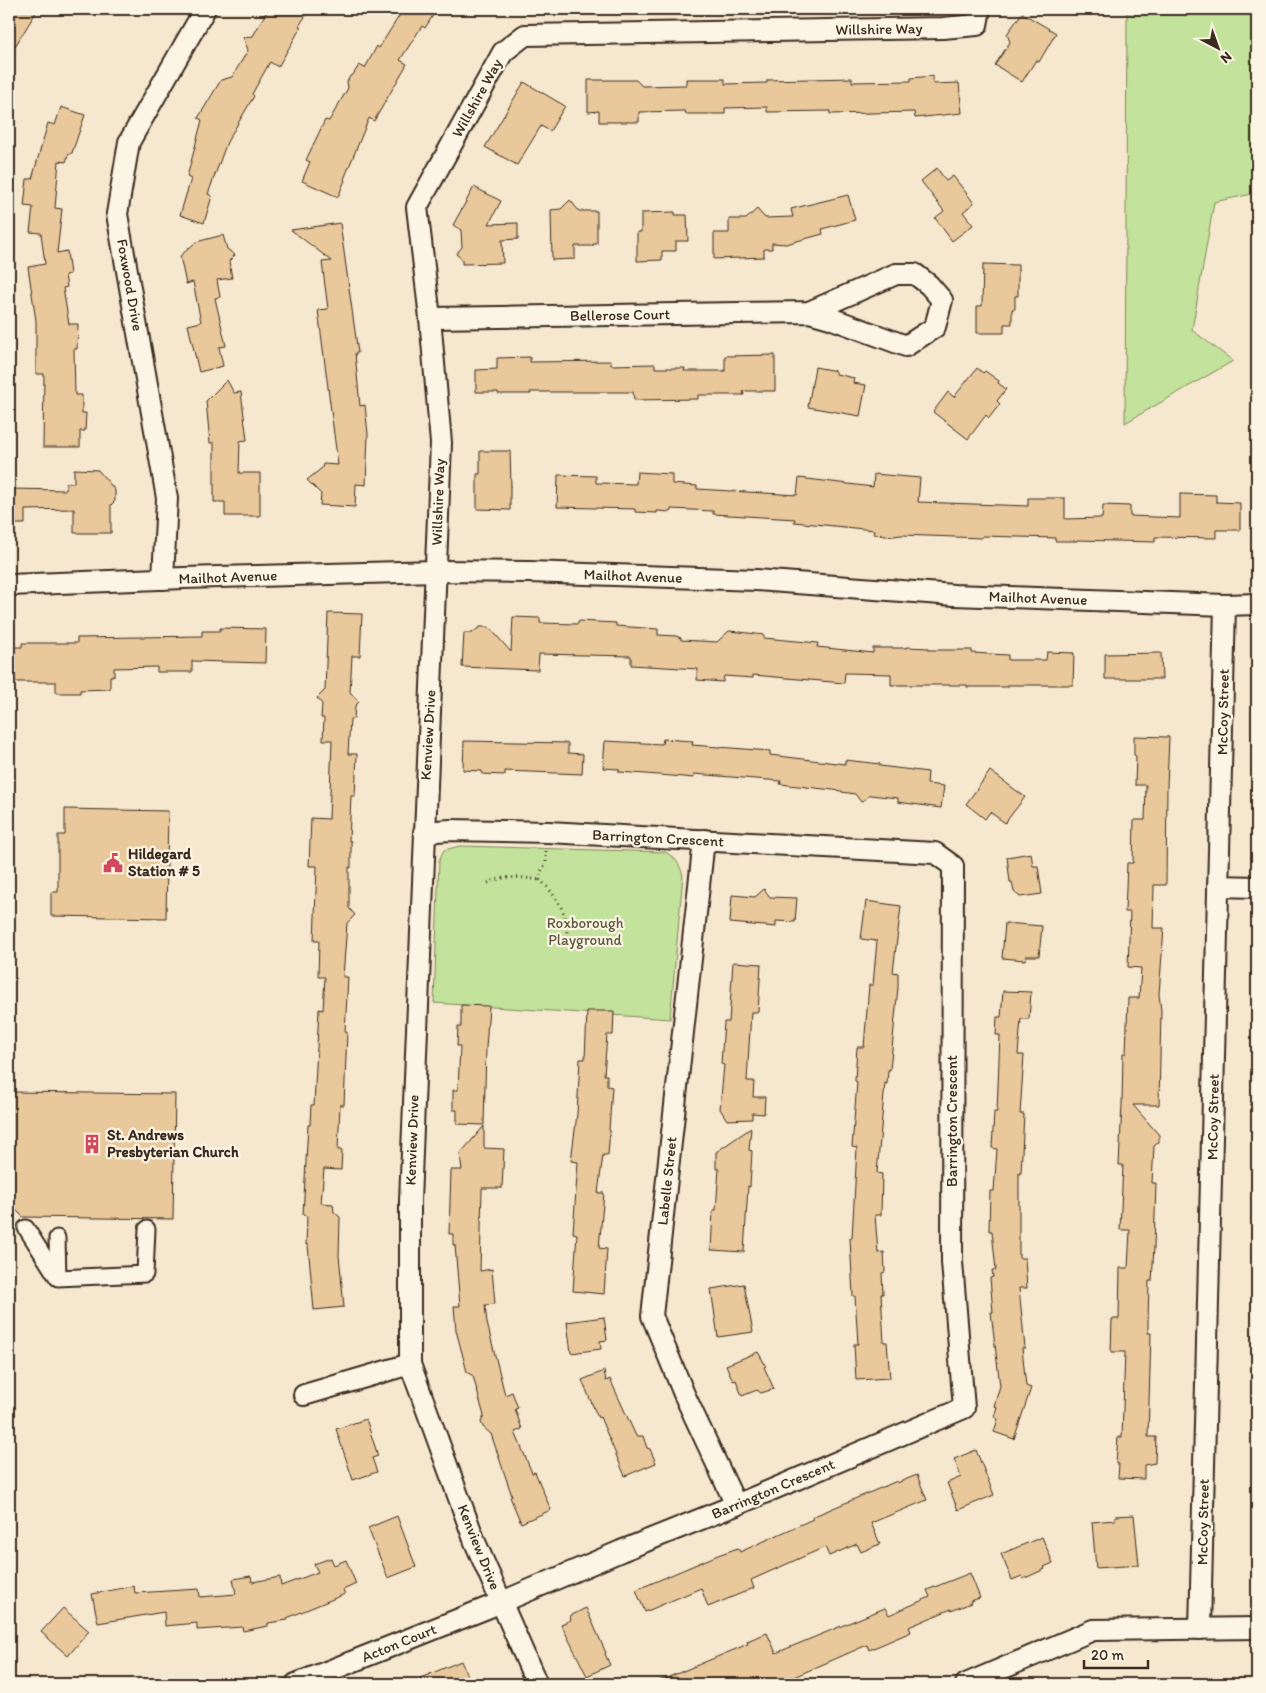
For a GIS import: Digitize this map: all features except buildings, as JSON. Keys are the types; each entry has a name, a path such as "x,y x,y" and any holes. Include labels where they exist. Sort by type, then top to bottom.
{"street":[{"name":"Willshire Way","path":"436,571 441,442 430,318 417,207 502,52 525,35 943,28 977,25 980,9"},
{"name":"Foxwood Drive","path":"163,579 167,498 117,214 129,142 198,11"},
{"name":"Bellerose Court","path":"430,318 809,312 906,346 935,327 942,300 915,274 896,274 809,312"},
{"name":"Mailhot Avenue","path":"9,586 163,579 436,571 529,572 756,580 954,595 1257,604"},
{"name":"Kenview Drive","path":"436,571 410,1201 410,1364 475,1542 537,1684"},
{"name":"McCoy Street","path":"1200,1630 1225,604"},
{"name":"Barrington Crescent","path":"424,832 450,830 548,832 935,853 953,866 952,1262 964,1408 502,1602"},
{"name":"Labelle Street","path":"704,840 652,1316 684,1394 736,1505"},
{"path":"1218,886 1257,887"},
{"path":"26,1228 58,1278"},
{"path":"58,1278 145,1274 147,1229"},
{"path":"57,1238 58,1278"},
{"path":"304,1395 410,1364"},
{"name":"Acton Court","path":"296,1684 502,1602"},
{"path":"966,1684 1093,1630 1257,1628"}],"path":[{"path":"540,880 541,871 546,863 548,832"},
{"path":"488,882 517,876 540,880 548,886 561,907 568,929 566,938"}],"green space":[{"path":"1127,9 1257,9 1257,193 1214,202 1192,330 1233,361 1125,423"},
{"name":"Roxborough Playground","path":"460,846 665,852 672,856 683,875 670,1019 434,1003 439,860 444,850"}],"place":[{"name":"Hildegard Station # 5","path":"113,863"},
{"name":"St. Andrews Presbyterian Church","path":"92,1144"}]}
